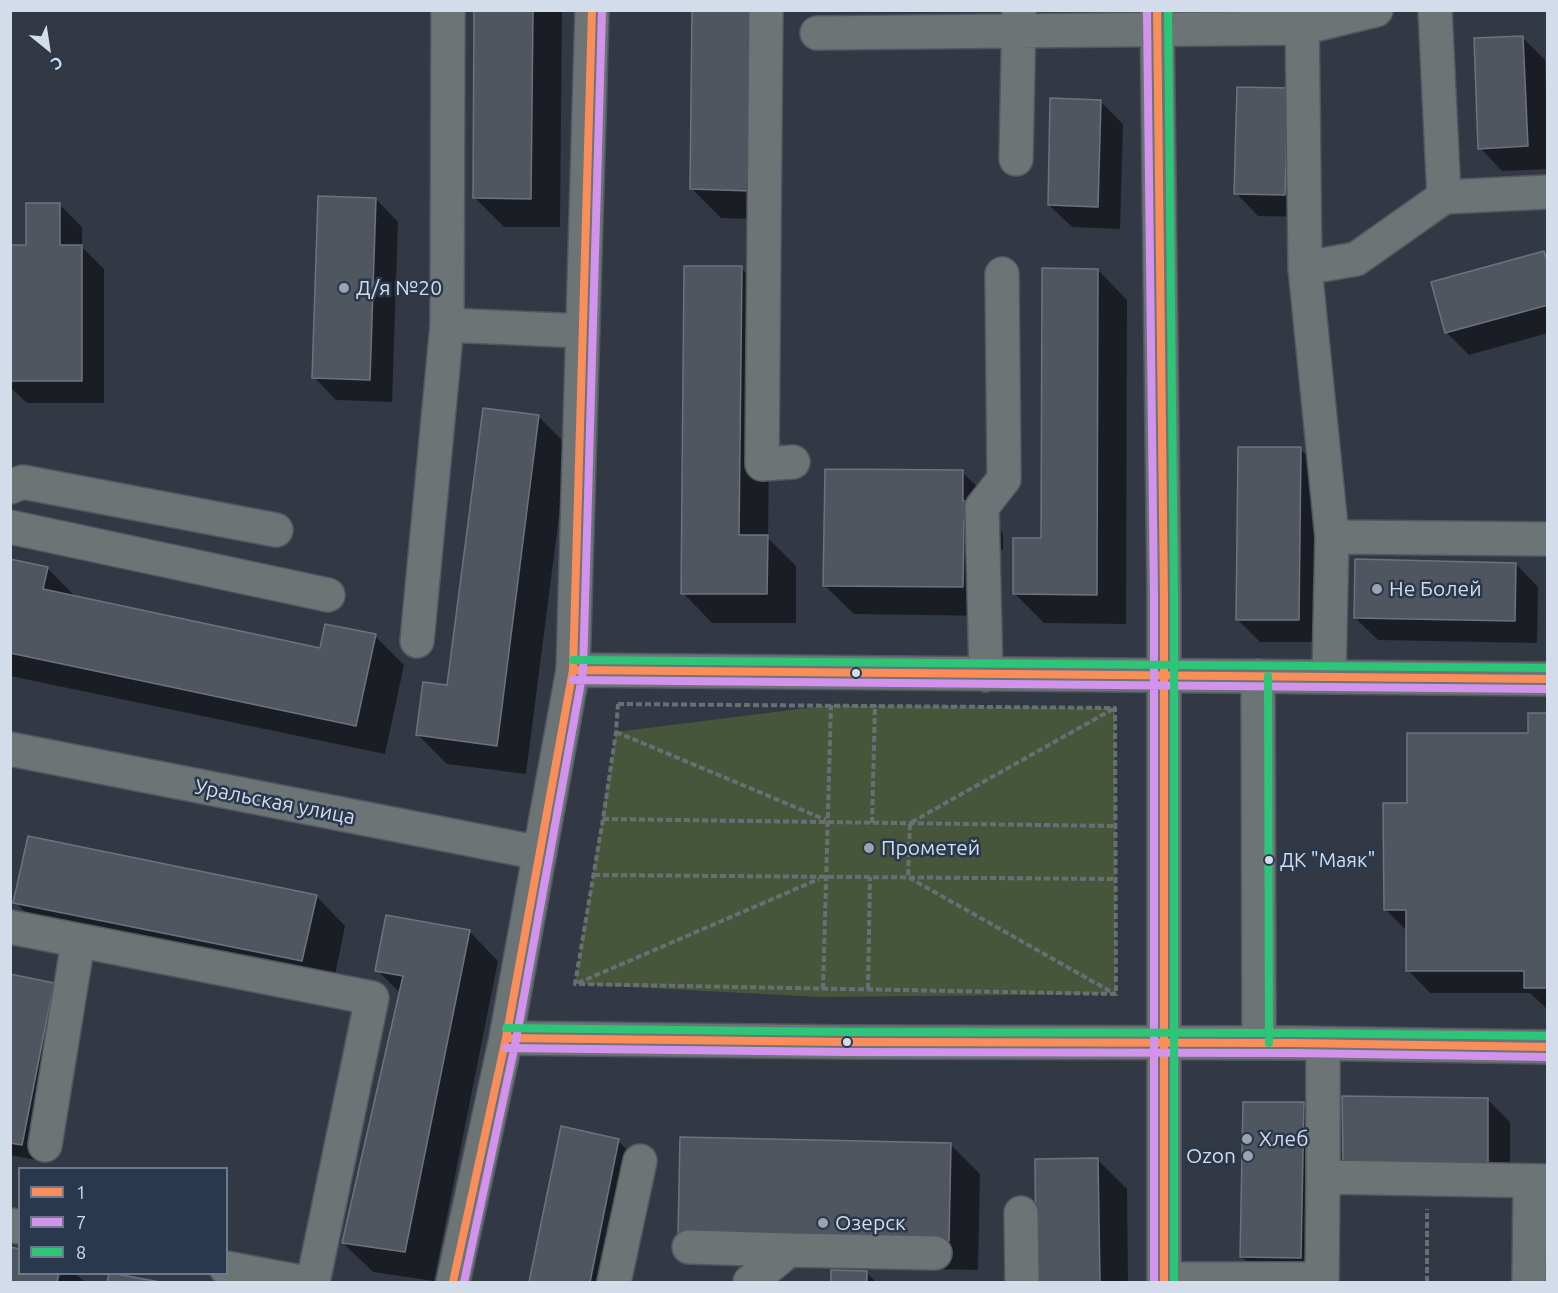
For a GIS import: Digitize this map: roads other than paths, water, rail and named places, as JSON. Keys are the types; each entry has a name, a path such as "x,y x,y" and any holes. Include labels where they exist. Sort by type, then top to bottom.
{"street":[{"path":"417,641 447,326 448,10"},
{"path":"453,1282 506,1038 573,670 592,10"},
{"path":"766,10 762,464 794,462"},
{"path":"817,33 1019,21 1302,19 1376,10"},
{"path":"1435,10 1444,197"},
{"path":"1302,19 1305,268 1332,537 1329,676"},
{"path":"1158,20 1164,675 1164,1281 1322,1281 1323,1044"},
{"path":"1016,159 1019,21"},
{"path":"1305,268 1356,259 1444,197 1548,192"},
{"path":"986,675 982,507 1004,479 1002,274"},
{"path":"447,326 583,331"},
{"path":"10,487 23,482 276,530"},
{"path":"10,527 328,595"},
{"path":"1332,537 1548,538"},
{"path":"573,670 1548,679"},
{"path":"1258,676 1259,1043"},
{"name":"Уральская улица","path":"11,752 540,853"},
{"path":"10,927 372,998 312,1282"},
{"path":"45,1145 78,942"},
{"path":"506,1038 1548,1047"},
{"path":"614,1282 640,1161"},
{"path":"1323,1177 1539,1181 1529,1282"},
{"path":"1021,1213 1022,1282"},
{"path":"689,1247 936,1253"},
{"path":"750,1282 789,1250"},
{"path":"228,1268 301,1282"}],"place":[{"name":"Д/я №20","path":"344,288"},
{"name":"Не Болей","path":"1377,589"},
{"name":"Прометей","path":"869,848"},
{"name":"ДК \"Маяк\"","path":"1269,860"},
{"name":"Хлеб","path":"1247,1139"},
{"name":"Ozon","path":"1248,1156"},
{"name":"Озерск","path":"823,1223"}]}
